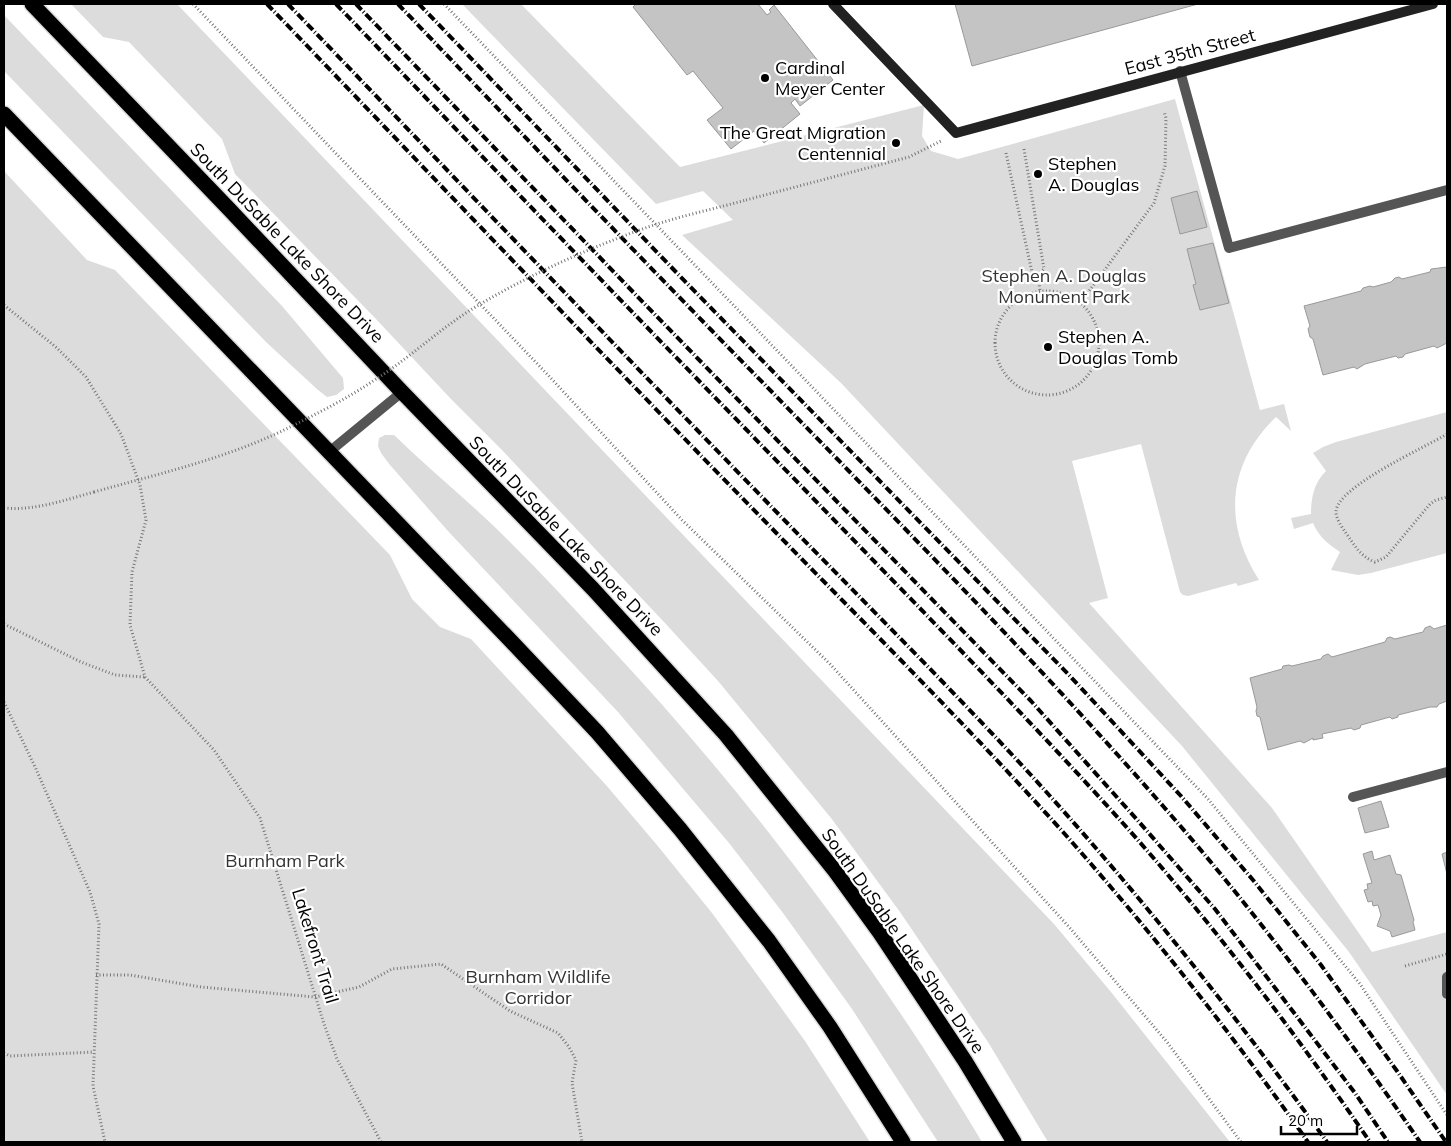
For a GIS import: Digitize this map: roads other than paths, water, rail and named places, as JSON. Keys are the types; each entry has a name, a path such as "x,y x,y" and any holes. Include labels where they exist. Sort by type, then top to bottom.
{"highway":[{"name":"South DuSable Lake Shore Drive","path":"32,4 229,208 402,392 593,589 726,735 841,878 965,1061 1014,1142"},
{"path":"4,114 597,732 680,829 775,949 830,1027 903,1142"}],"street":[{"name":"East 35th Street","path":"834,4 956,133 1433,4"}],"lane":[{"path":"1180,71 1229,248 1447,190"},
{"path":"329,452 402,392"},
{"path":"1353,797 1447,772"},
{"path":"1447,977 1447,994"}],"railway":[{"path":"267,4 690,445 1025,790 1159,945 1250,1062 1308,1142"},
{"path":"288,4 1030,774 1147,908 1221,1000 1327,1142"},
{"path":"336,4 970,660 1090,787 1161,867 1224,943 1313,1061 1370,1142"},
{"path":"356,4 1031,701 1215,909 1355,1093 1388,1142"},
{"path":"398,4 970,596 1116,753 1197,846 1264,928 1359,1055 1420,1142"},
{"path":"419,4 675,271 1069,675 1181,796 1253,880 1321,965 1446,1142"}],"place":[{"name":"Cardinal Meyer Center","path":"765,78"},
{"name":"The Great Migration Centennial","path":"896,143"},
{"name":"Stephen A. Douglas","path":"1038,174"},
{"name":"Stephen A. Douglas Tomb","path":"1048,347"}],"park label":[{"name":"Stephen A. Douglas Monument Park","path":"1064,286"},
{"name":"Burnham Park","path":"285,861"},
{"name":"Burnham Wildlife Corridor","path":"538,988"}]}
